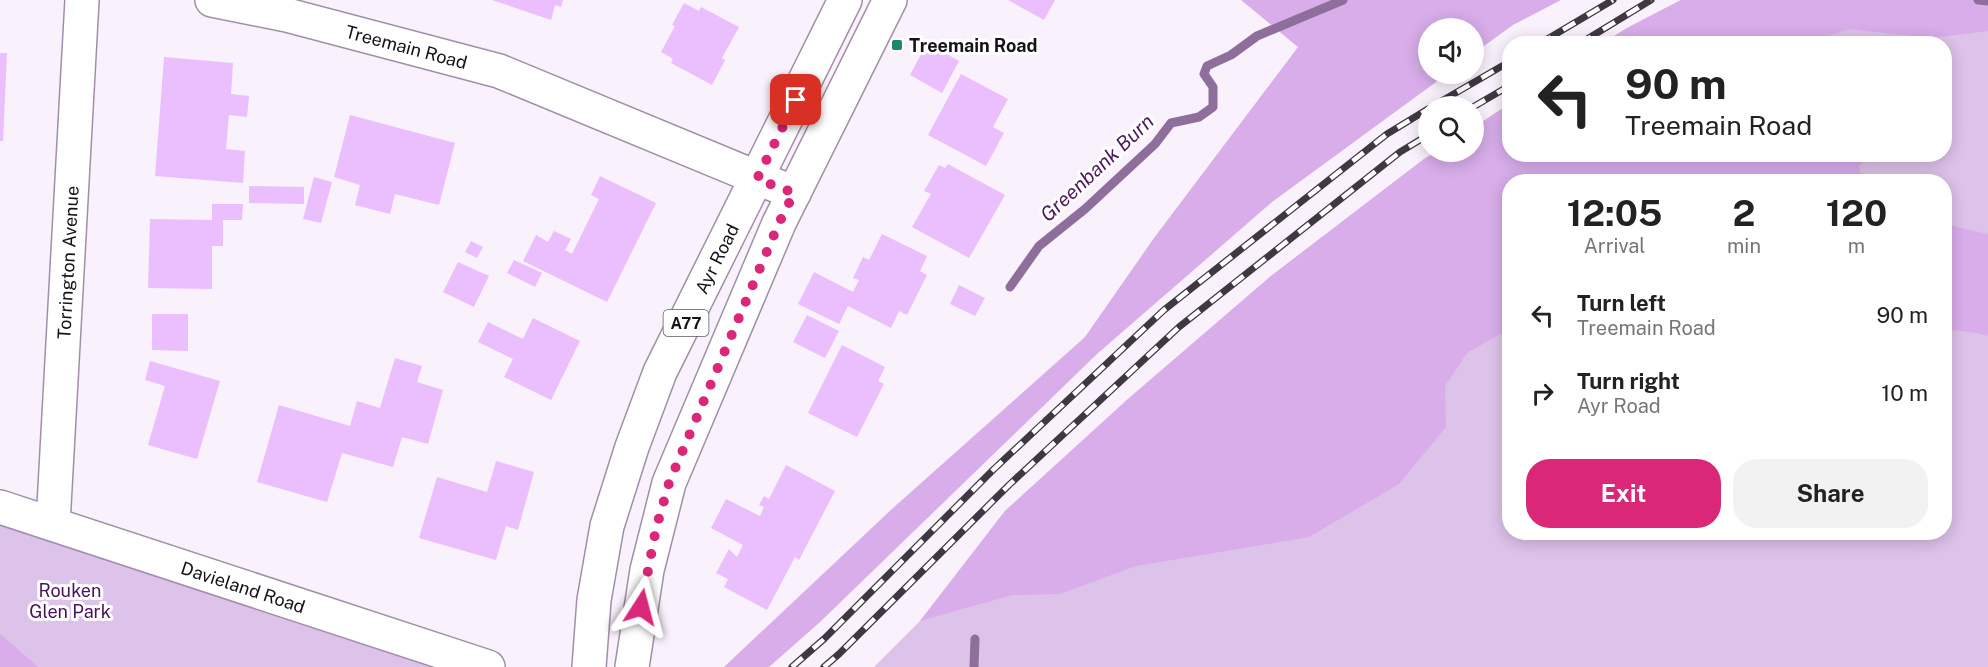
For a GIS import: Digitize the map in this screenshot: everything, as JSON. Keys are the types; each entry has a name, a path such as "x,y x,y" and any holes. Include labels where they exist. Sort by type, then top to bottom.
{"street":[{"name":"Torrington Avenue","path":"54,524 82,0"},
{"name":"Treemain Road","path":"212,0 287,15 499,71 794,193"},
{"name":"Ayr Road","path":"589,667 594,600 607,526 632,447 660,372 845,0"},
{"name":"A77","path":"632,667 647,570 669,483 779,223 890,0"},
{"path":"660,372 707,392"},
{"name":"Davieland Road","path":"0,507 488,667"}],"green space":[{"path":"1681,0 1988,0 1988,667 874,667 920,621 1005,511 1128,399 1271,276 1420,162 1484,162 1484,121 1502,109 1502,162 1952,162 1952,36 1614,36"},
{"name":"Rouken Glen Park","path":"0,507 484,667 0,667"}],"shaded area":[{"path":"1241,0 1561,0 1513,25 1484,46 1484,18 1418,18 1418,84 1433,84 1272,202 1097,354 819,623 769,667 724,667 893,508 1085,337 1154,238 1298,47"},
{"path":"1681,0 1988,0 1988,31 1947,36 1912,36 1848,29 1829,36 1614,36"},
{"path":"1502,109 1502,162 1863,162 1859,167 1861,174 1502,174 1502,333 1467,353 1445,386 1446,427 1399,484 1309,537 1136,566 1060,594 1012,595 920,621 1005,511 1128,399 1271,276 1420,162 1484,162 1484,121"},
{"path":"1952,226 1988,234 1988,336 1952,330"},
{"path":"0,634 36,665 38,667 0,667"}],"building":[{"path":"492,0 563,0 561,7 555,5 551,20"},
{"path":"1008,0 1055,0 1044,20"},
{"path":"684,3 699,11 701,7 739,27 722,58 725,60 712,85 671,63 673,59 661,52"},
{"path":"927,43 959,61 942,93 910,75"},
{"path":"0,53 7,53 3,141 0,141"},
{"path":"164,57 233,63 231,94 249,96 247,117 229,115 226,149 245,151 243,183 155,176"},
{"path":"961,74 1008,99 993,127 1004,133 986,166 928,135"},
{"path":"350,115 455,143 439,205 395,194 390,214 355,205 360,185 334,177"},
{"path":"948,164 1005,195 969,258 912,227 931,194 924,191 939,165 945,168"},
{"path":"600,176 656,203 607,302 523,261 536,235 548,242 554,231 571,239 565,250 572,254 599,199 591,195"},
{"path":"314,177 332,182 321,223 303,219"},
{"path":"249,186 304,187 304,204 249,203"},
{"path":"212,204 243,204 242,220 223,220 223,246 212,246 212,289 148,288 150,219 212,220"},
{"path":"882,234 927,256 920,271 927,275 907,315 899,311 891,328 848,306 839,324 798,304 814,272 853,292 859,280 853,278 863,257 869,260"},
{"path":"471,241 483,247 477,258 465,252"},
{"path":"514,260 542,273 535,287 507,273"},
{"path":"458,262 489,276 474,307 443,292"},
{"path":"959,285 985,298 975,316 950,304"},
{"path":"152,314 188,314 188,351 152,350"},
{"path":"807,315 839,331 825,358 793,342"},
{"path":"533,318 580,341 551,400 504,377 513,359 478,342 488,322 523,339"},
{"path":"842,345 885,367 878,381 884,384 857,437 808,413"},
{"path":"395,358 422,366 417,382 443,390 428,444 402,437 393,467 342,453 327,502 257,482 279,405 350,426 357,401 380,408"},
{"path":"150,361 220,381 197,459 148,445 165,386 145,380"},
{"path":"496,461 534,472 518,530 506,526 496,560 419,538 437,477 487,492"},
{"path":"786,465 835,491 799,560 795,557 767,610 724,587 728,579 716,573 729,549 737,557 743,545 711,528 726,499 760,516 764,507 759,505 764,496 769,499"}],"waterway":[{"name":"Greenbank Burn","path":"1010,287 1039,246 1085,209 1155,144 1171,123 1199,117 1213,107 1213,87 1204,74 1207,66 1231,55 1257,36 1343,0"},
{"name":"Greenbank Burn","path":"1978,0 1988,1"},
{"name":"Greenbank Burn","path":"974,667 975,639"}],"railway":[{"path":"1552,36 1613,0"},
{"path":"1592,36 1651,0"},
{"path":"1450,96 1502,66"},
{"path":"1484,101 1502,90"},
{"path":"792,667 824,639 994,469 1164,310 1387,134 1418,115"},
{"path":"824,667 1009,485 1179,327 1400,152 1418,141"}],"place":[{"name":"Treemain Road","path":"897,45"}],"route":[{"path":"641,607 656,529 669,483 779,223 794,193 757,179 796,100"}]}
